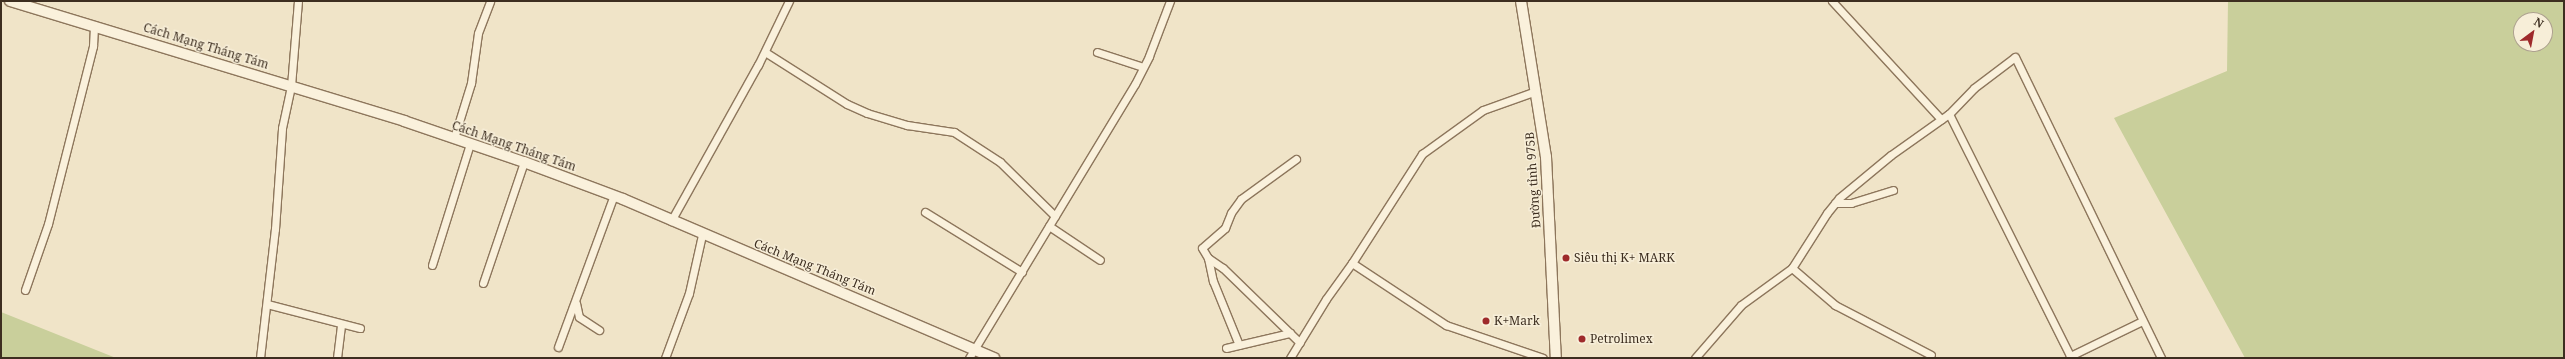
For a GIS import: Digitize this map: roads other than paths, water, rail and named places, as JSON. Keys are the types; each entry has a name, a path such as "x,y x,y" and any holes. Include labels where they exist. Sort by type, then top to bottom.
{"street":[{"name":"Cách Mạng Tháng Tám","path":"10,1 94,25 290,86 454,138 524,162 614,195 702,235 850,295 972,354 994,358"},
{"path":"260,358 267,304 282,128 290,86 298,1"},
{"path":"454,138 471,83 478,33 490,1"},
{"path":"671,221 765,52 789,1"},
{"path":"972,354 1143,67 1170,1"},
{"name":"Đường tỉnh 975B","path":"1521,1 1546,157 1556,358"},
{"path":"1832,1 1867,36 1941,119"},
{"path":"25,290 48,224 93,46 94,25"},
{"path":"765,52 847,104 867,113 907,125 954,132 1000,162 1055,216"},
{"path":"1097,52 1143,67"},
{"path":"1695,358 1742,305 1792,268 1835,203 1891,155 1949,114 1974,88 2016,57 2161,358"},
{"path":"1290,358 1326,299 1352,263 1422,154 1483,110 1536,91"},
{"path":"1949,114 2071,357 2142,321"},
{"path":"432,265 470,144"},
{"path":"1239,345 1213,281 1208,258 1202,248 1225,228 1231,213 1241,199 1296,159"},
{"path":"483,283 524,162"},
{"path":"1835,203 1851,203 1893,190"},
{"path":"558,347 576,302 614,195"},
{"path":"925,212 1022,272"},
{"path":"1048,226 1100,260"},
{"path":"665,358 689,293 702,235"},
{"path":"1208,258 1223,268 1300,343"},
{"path":"1352,263 1446,325 1543,358"},
{"path":"1792,268 1835,305 1932,355"},
{"path":"576,302 579,316 599,330"},
{"path":"267,304 341,325 360,328"},
{"path":"337,358 341,325"},
{"path":"1226,348 1290,333"}],"place":[{"name":"Siêu thị K+ MARK","path":"1566,258"},
{"name":"K+Mark","path":"1486,321"},
{"name":"Petrolimex","path":"1582,339"}]}
